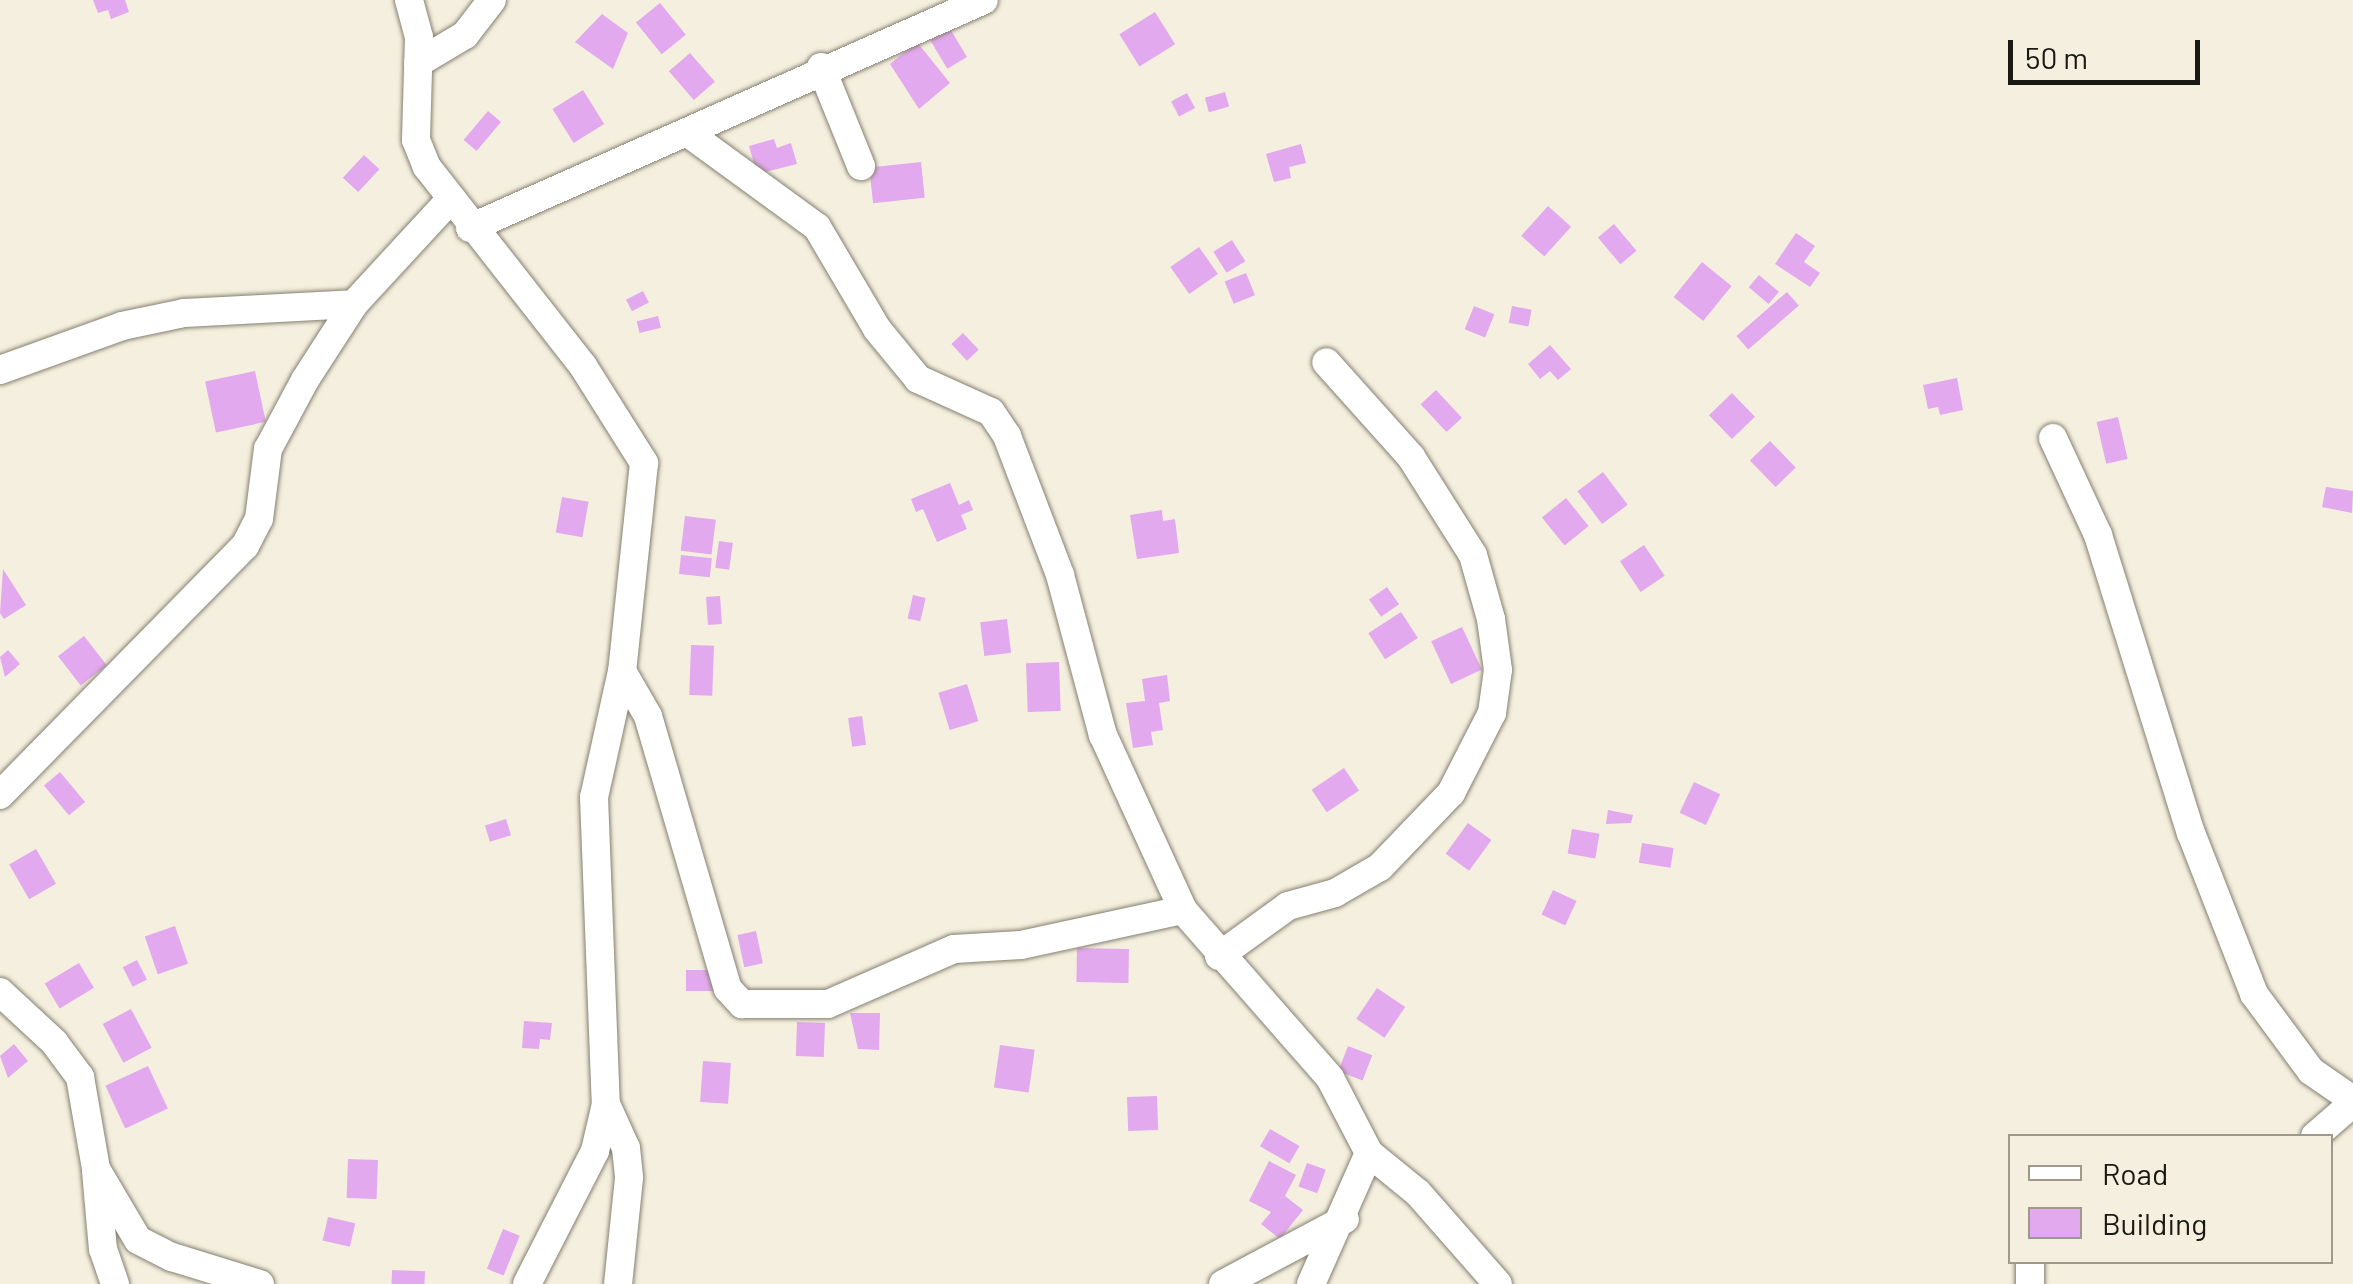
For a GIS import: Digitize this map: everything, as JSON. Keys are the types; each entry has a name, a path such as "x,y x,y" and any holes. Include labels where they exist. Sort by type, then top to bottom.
{"street":[{"path":"409,0 419,36 416,140 449,200 583,366 644,463 622,671 598,770 593,824 606,1104 595,1151 527,1284"},
{"path":"418,63 465,35 492,0"},
{"path":"470,228 688,133 821,68 984,0"},
{"path":"821,68 860,166"},
{"path":"688,133 817,227 878,329 918,379 974,400 1007,436 1073,617 1103,734 1183,910 1218,956 1330,1078 1369,1153 1418,1193 1498,1284"},
{"path":"0,795 245,546 259,519 268,449 354,304 449,200"},
{"path":"0,370 122,326 184,314 354,304"},
{"path":"1218,956 1288,906 1335,894 1380,867 1450,793 1492,713 1496,653 1473,555 1410,458 1326,362"},
{"path":"2053,438 2102,546 2197,849 2254,994 2310,1071 2353,1101 2317,1134"},
{"path":"622,671 648,716 728,989 742,1004 828,1004 954,949 1020,945 1183,910"},
{"path":"0,992 54,1042 80,1077 96,1169 103,1249 115,1284"},
{"path":"606,1104 626,1148 629,1178 618,1284"},
{"path":"1311,1284 1345,1219 1369,1153"},
{"path":"96,1169 138,1240 172,1257 260,1284"},
{"path":"1223,1284 1345,1219"}],"building":[{"path":"93,0 125,0 129,12 111,19 108,10 98,13"},
{"path":"660,3 686,35 662,54 636,23"},
{"path":"1155,12 1175,44 1140,66 1119,34"},
{"path":"602,14 628,33 613,69 575,42"},
{"path":"949,27 967,57 947,69 929,39"},
{"path":"917,42 950,83 919,109 890,64"},
{"path":"690,53 715,82 694,100 669,71"},
{"path":"583,90 604,124 574,143 552,109"},
{"path":"1225,92 1229,106 1209,112 1205,98"},
{"path":"1187,93 1195,108 1179,116 1171,101"},
{"path":"488,111 501,122 477,151 464,140"},
{"path":"774,139 777,148 791,143 797,164 757,174 749,146"},
{"path":"1301,144 1306,163 1289,167 1291,178 1274,182 1266,154"},
{"path":"364,155 379,169 358,192 343,178"},
{"path":"921,162 925,198 873,203 869,167"},
{"path":"1548,206 1571,227 1544,256 1521,236"},
{"path":"1614,224 1636,251 1620,264 1598,237"},
{"path":"1796,233 1815,246 1804,262 1820,273 1810,287 1775,264"},
{"path":"1232,240 1245,261 1227,273 1213,252"},
{"path":"1199,247 1218,274 1189,294 1170,267"},
{"path":"1702,262 1732,286 1703,321 1674,297"},
{"path":"1246,273 1255,295 1234,304 1225,282"},
{"path":"1759,275 1779,292 1769,304 1749,287"},
{"path":"643,291 649,303 632,311 626,300"},
{"path":"1787,292 1799,306 1748,350 1736,336"},
{"path":"1474,306 1494,314 1485,337 1465,329"},
{"path":"1512,306 1532,310 1528,327 1509,323"},
{"path":"658,316 661,328 640,333 637,321"},
{"path":"963,333 979,350 967,361 951,344"},
{"path":"1550,345 1571,369 1558,380 1550,371 1540,379 1528,364"},
{"path":"255,371 266,422 216,432 205,382"},
{"path":"1957,378 1963,410 1940,415 1938,407 1928,409 1923,385"},
{"path":"1436,390 1462,418 1447,432 1421,404"},
{"path":"1732,393 1755,417 1732,439 1709,415"},
{"path":"2118,417 2128,459 2106,464 2097,422"},
{"path":"1770,441 1796,468 1776,487 1750,460"},
{"path":"1603,472 1628,505 1602,524 1577,491"},
{"path":"950,483 959,505 969,500 973,510 961,515 967,529 937,542 923,509 916,512 911,499"},
{"path":"2326,487 2353,491 2352,513 2322,507"},
{"path":"562,497 589,502 582,537 556,532"},
{"path":"1566,498 1589,526 1565,545 1542,518"},
{"path":"1162,510 1163,521 1175,519 1179,553 1137,559 1130,515"},
{"path":"685,516 716,520 712,555 681,551"},
{"path":"719,541 733,543 729,570 715,568"},
{"path":"1644,545 1665,576 1641,592 1620,561"},
{"path":"681,555 712,558 710,577 679,574"},
{"path":"3,569 26,605 4,619 0,613"},
{"path":"1387,587 1399,604 1381,617 1369,600"},
{"path":"913,595 926,598 920,621 908,618"},
{"path":"720,596 722,624 708,625 706,597"},
{"path":"1401,612 1418,638 1385,659 1368,633"},
{"path":"1007,619 1011,653 984,656 980,622"},
{"path":"1462,627 1482,670 1451,684 1431,641"},
{"path":"84,636 107,665 81,685 58,656"},
{"path":"691,645 714,646 712,696 689,695"},
{"path":"8,650 20,664 5,677 0,657"},
{"path":"1059,662 1061,711 1028,712 1026,663"},
{"path":"1167,675 1170,701 1159,703 1163,730 1151,732 1153,745 1133,748 1126,703 1145,701 1142,679"},
{"path":"967,684 978,721 950,730 938,693"},
{"path":"862,716 866,745 852,747 848,718"},
{"path":"1344,768 1359,790 1327,812 1312,790"},
{"path":"60,772 85,802 69,815 44,785"},
{"path":"1694,782 1720,794 1706,825 1680,813"},
{"path":"1608,810 1633,815 1631,823 1606,824"},
{"path":"506,819 511,835 490,842 485,825"},
{"path":"1468,823 1491,840 1469,871 1446,854"},
{"path":"1572,829 1600,834 1595,858 1568,854"},
{"path":"1642,843 1674,848 1670,868 1639,863"},
{"path":"36,849 56,884 29,899 9,864"},
{"path":"1553,890 1577,901 1565,925 1542,914"},
{"path":"175,926 188,964 158,974 145,936"},
{"path":"756,931 763,963 744,967 737,935"},
{"path":"1077,948 1129,949 1128,983 1076,982"},
{"path":"137,960 147,980 133,987 123,967"},
{"path":"79,963 94,988 60,1008 45,984"},
{"path":"686,970 717,970 717,991 686,991"},
{"path":"1377,988 1405,1007 1384,1038 1356,1019"},
{"path":"131,1009 152,1048 123,1063 103,1024"},
{"path":"850,1013 880,1013 879,1050 858,1049"},
{"path":"524,1021 552,1023 550,1040 540,1039 539,1049 522,1048"},
{"path":"797,1022 825,1023 824,1057 796,1056"},
{"path":"14,1044 28,1061 8,1078 0,1056"},
{"path":"1000,1045 1035,1050 1029,1092 994,1088"},
{"path":"1348,1046 1372,1055 1363,1081 1338,1071"},
{"path":"703,1061 731,1063 728,1104 700,1102"},
{"path":"148,1066 168,1109 125,1128 105,1086"},
{"path":"1157,1096 1158,1130 1128,1131 1127,1097"},
{"path":"1270,1129 1299,1146 1289,1163 1260,1146"},
{"path":"348,1159 378,1160 377,1199 347,1198"},
{"path":"1269,1161 1296,1175 1285,1196 1303,1210 1280,1239 1261,1224 1271,1212 1249,1201"},
{"path":"1307,1163 1326,1170 1317,1193 1298,1186"},
{"path":"328,1217 355,1223 350,1247 323,1240"},
{"path":"503,1229 520,1236 504,1276 487,1269"},
{"path":"392,1270 425,1271 425,1284 392,1284"}]}
